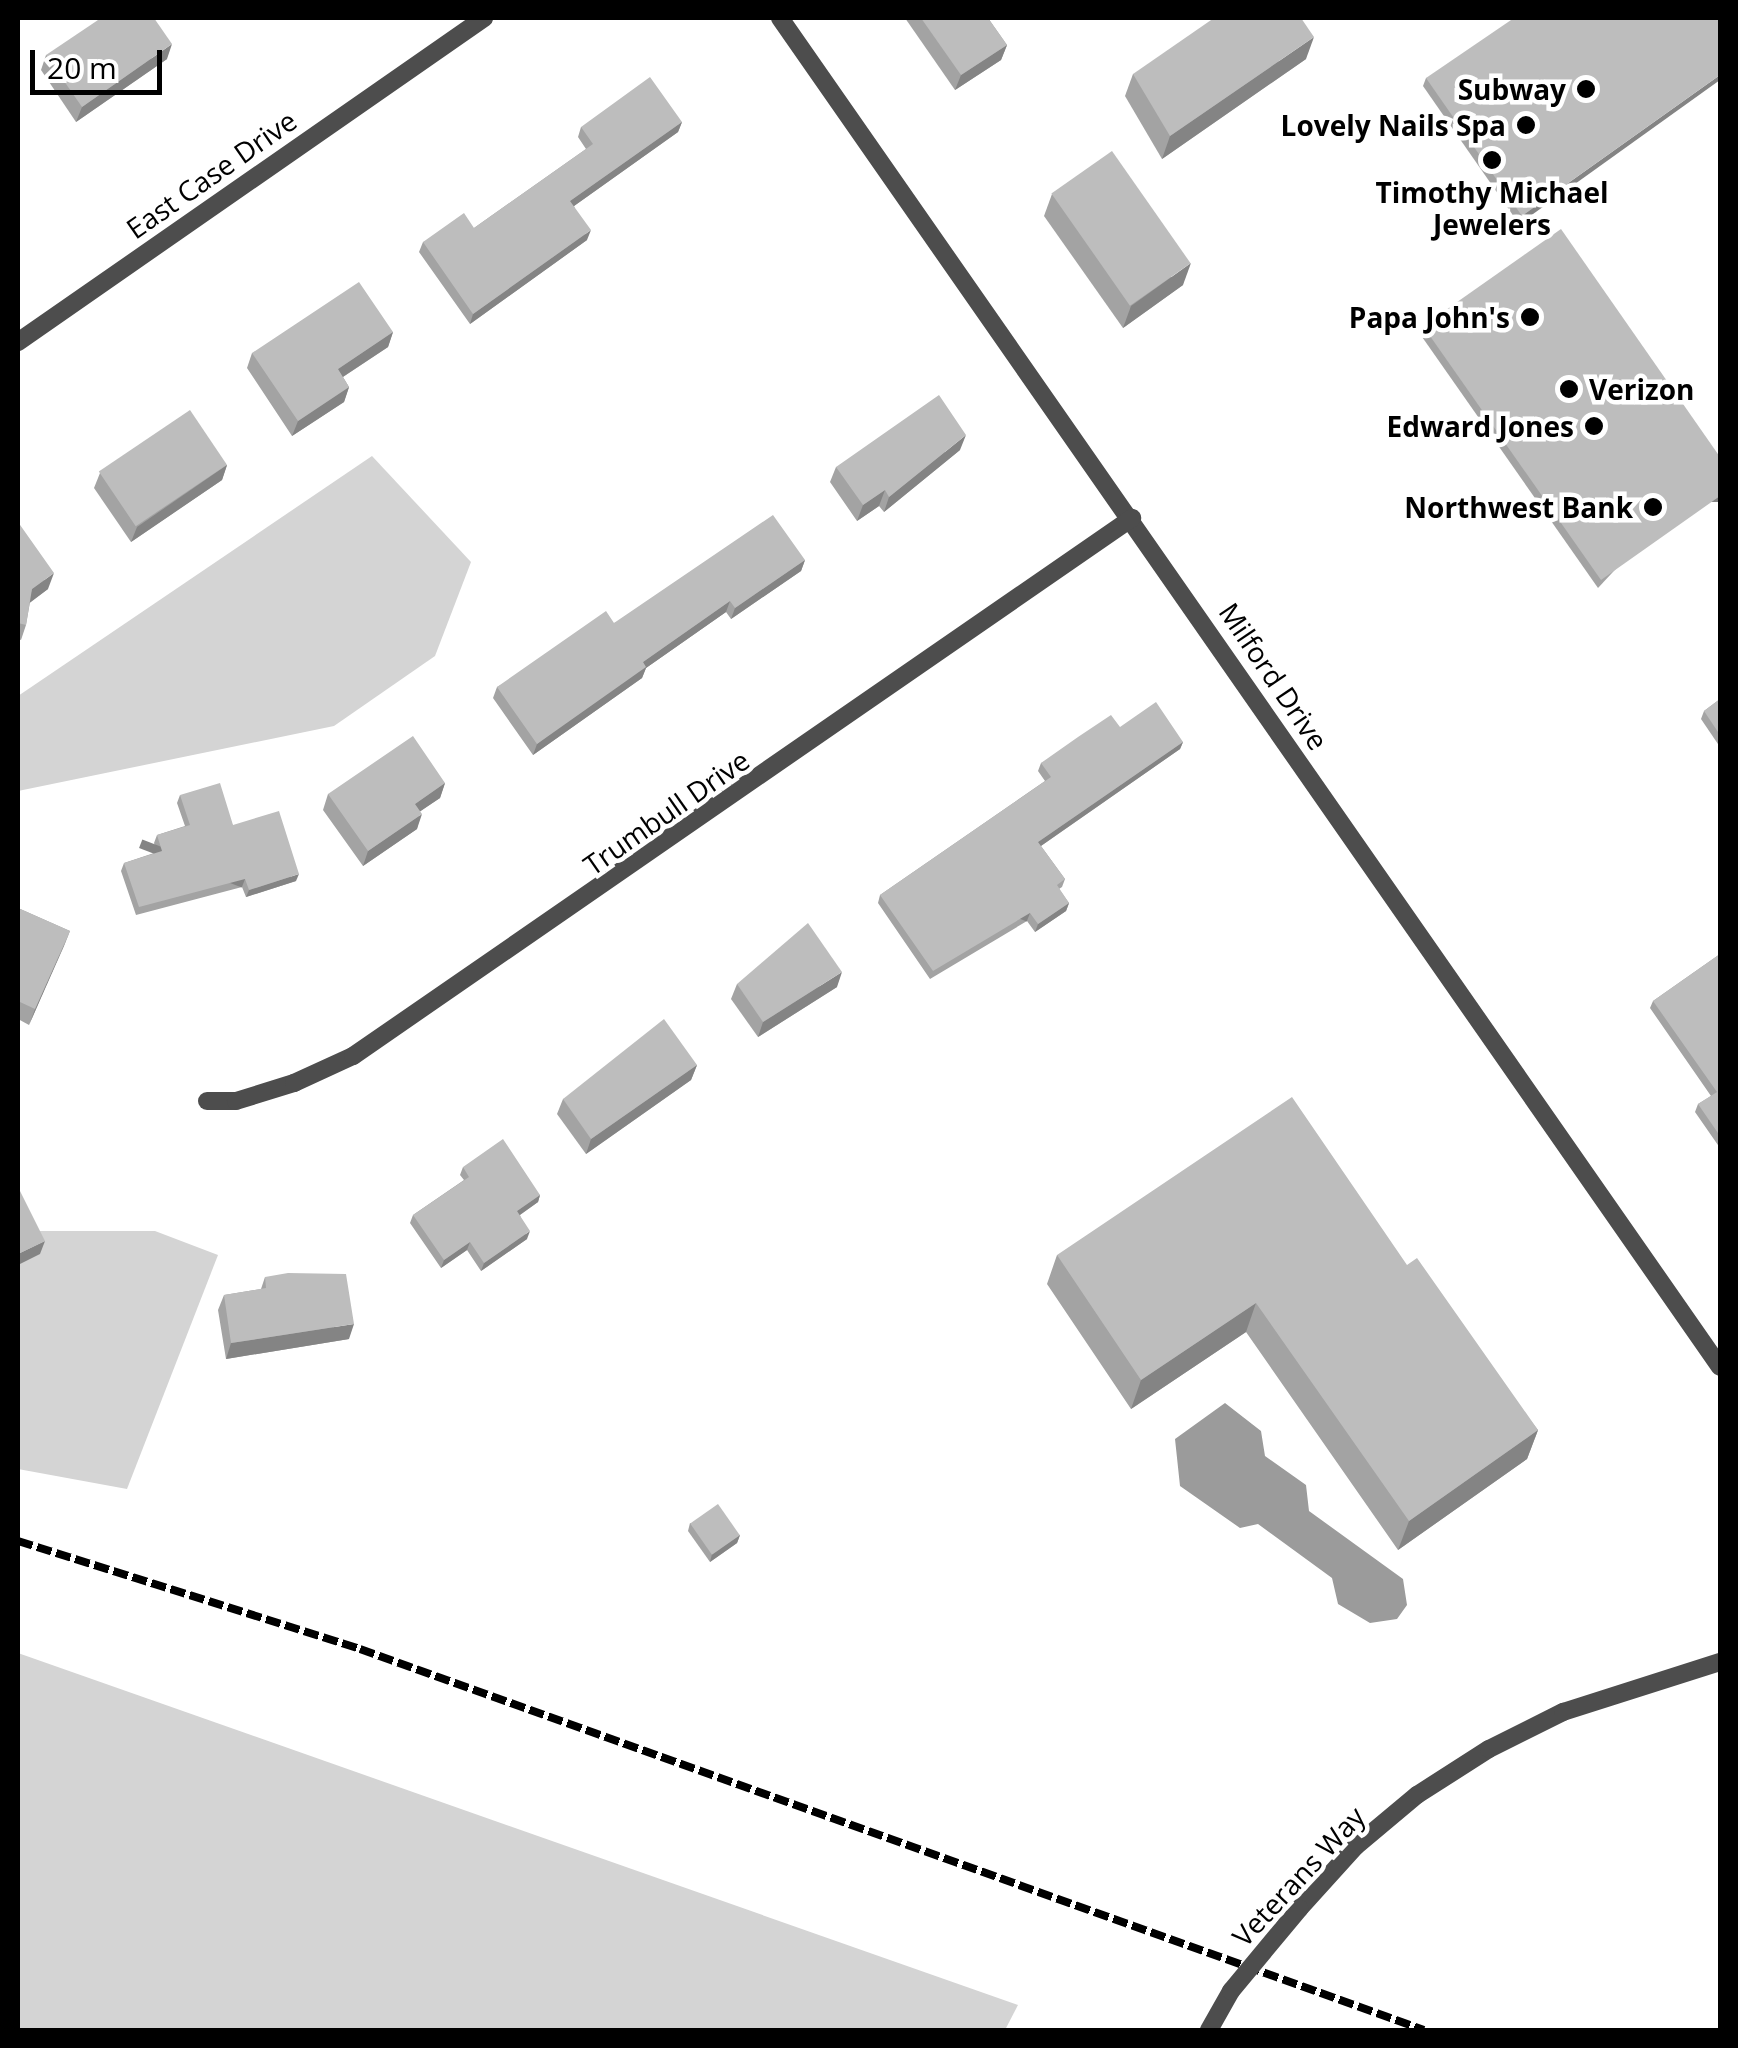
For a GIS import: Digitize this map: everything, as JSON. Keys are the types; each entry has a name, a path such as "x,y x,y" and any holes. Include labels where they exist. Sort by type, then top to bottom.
{"street":[{"name":"East Case Drive","path":"18,342 484,18"},
{"name":"Milford Drive","path":"780,18 1720,1367"},
{"name":"Trumbull Drive","path":"207,1102 236,1101 294,1083 354,1056 1132,518"},
{"name":"Veterans Way","path":"1209,2030 1231,1991 1299,1908 1402,1808 1489,1748 1563,1712 1720,1662"}],"shaded area":[{"path":"372,456 471,562 435,656 334,726 18,791 18,696"},
{"path":"18,1231 155,1231 218,1255 127,1489 18,1469"},
{"path":"1225,1403 1261,1431 1265,1456 1306,1485 1309,1511 1403,1579 1407,1605 1397,1619 1370,1623 1338,1604 1332,1578 1258,1524 1240,1528 1180,1486 1175,1439"},
{"path":"18,1653 1018,2005 1005,2030 18,2030"}],"building":[{"path":"101,18 154,18 172,44 82,107 46,55"},
{"path":"921,18 988,18 1007,45 961,75"},
{"path":"1214,18 1301,18 1314,37 1170,136 1133,74"},
{"path":"1514,18 1720,18 1720,75 1522,216 1426,78"},
{"path":"650,77 682,122 570,201 591,230 473,314 423,242 464,213 474,228 593,144 581,127"},
{"path":"1112,151 1191,263 1130,306 1051,193"},
{"path":"1561,229 1720,457 1720,496 1601,580 1423,326"},
{"path":"359,282 393,332 338,369 349,387 298,421 252,353"},
{"path":"939,395 966,435 889,497 885,490 863,505 836,467"},
{"path":"190,410 227,465 136,526 99,472"},
{"path":"773,515 805,560 735,608 730,601 643,662 646,667 537,744 497,687 606,611 614,623"},
{"path":"18,522 54,573 32,589 26,625 18,623"},
{"path":"1720,699 1720,735 1704,711"},
{"path":"1156,702 1183,742 1038,842 1065,879 1057,885 1069,903 1038,924 1030,913 933,971 880,895 1051,777 1041,763 1078,737 1111,715 1120,727"},
{"path":"413,736 445,783 415,804 422,814 368,851 328,794"},
{"path":"220,783 233,825 279,811 299,874 249,890 245,879 139,907 124,863 162,851 157,835 190,825 180,795"},
{"path":"18,908 70,931 35,1009 20,1002 18,1009"},
{"path":"808,923 842,972 763,1022 737,984"},
{"path":"1720,954 1720,1136 1698,1104 1717,1092 1653,1001"},
{"path":"664,1019 697,1065 591,1139 563,1099"},
{"path":"1292,1097 1407,1265 1417,1258 1538,1430 1409,1521 1256,1303 1141,1380 1057,1255"},
{"path":"503,1139 540,1195 517,1211 530,1231 484,1263 470,1242 444,1260 413,1215 469,1177 463,1167"},
{"path":"18,1187 45,1241 18,1254"},
{"path":"288,1273 346,1274 354,1324 231,1343 224,1295 266,1288 265,1277"},
{"path":"718,1504 740,1535 712,1555 690,1524"}],"railway":[{"path":"18,1541 360,1649 1424,2030"}],"place":[{"name":"Subway","path":"1586,89"},
{"name":"Lovely Nails Spa","path":"1526,125"},
{"name":"Timothy Michael Jewelers","path":"1492,160"},
{"name":"Papa John's","path":"1530,317"},
{"name":"Verizon","path":"1569,389"},
{"name":"Edward Jones","path":"1594,426"},
{"name":"Northwest Bank","path":"1653,507"}]}
